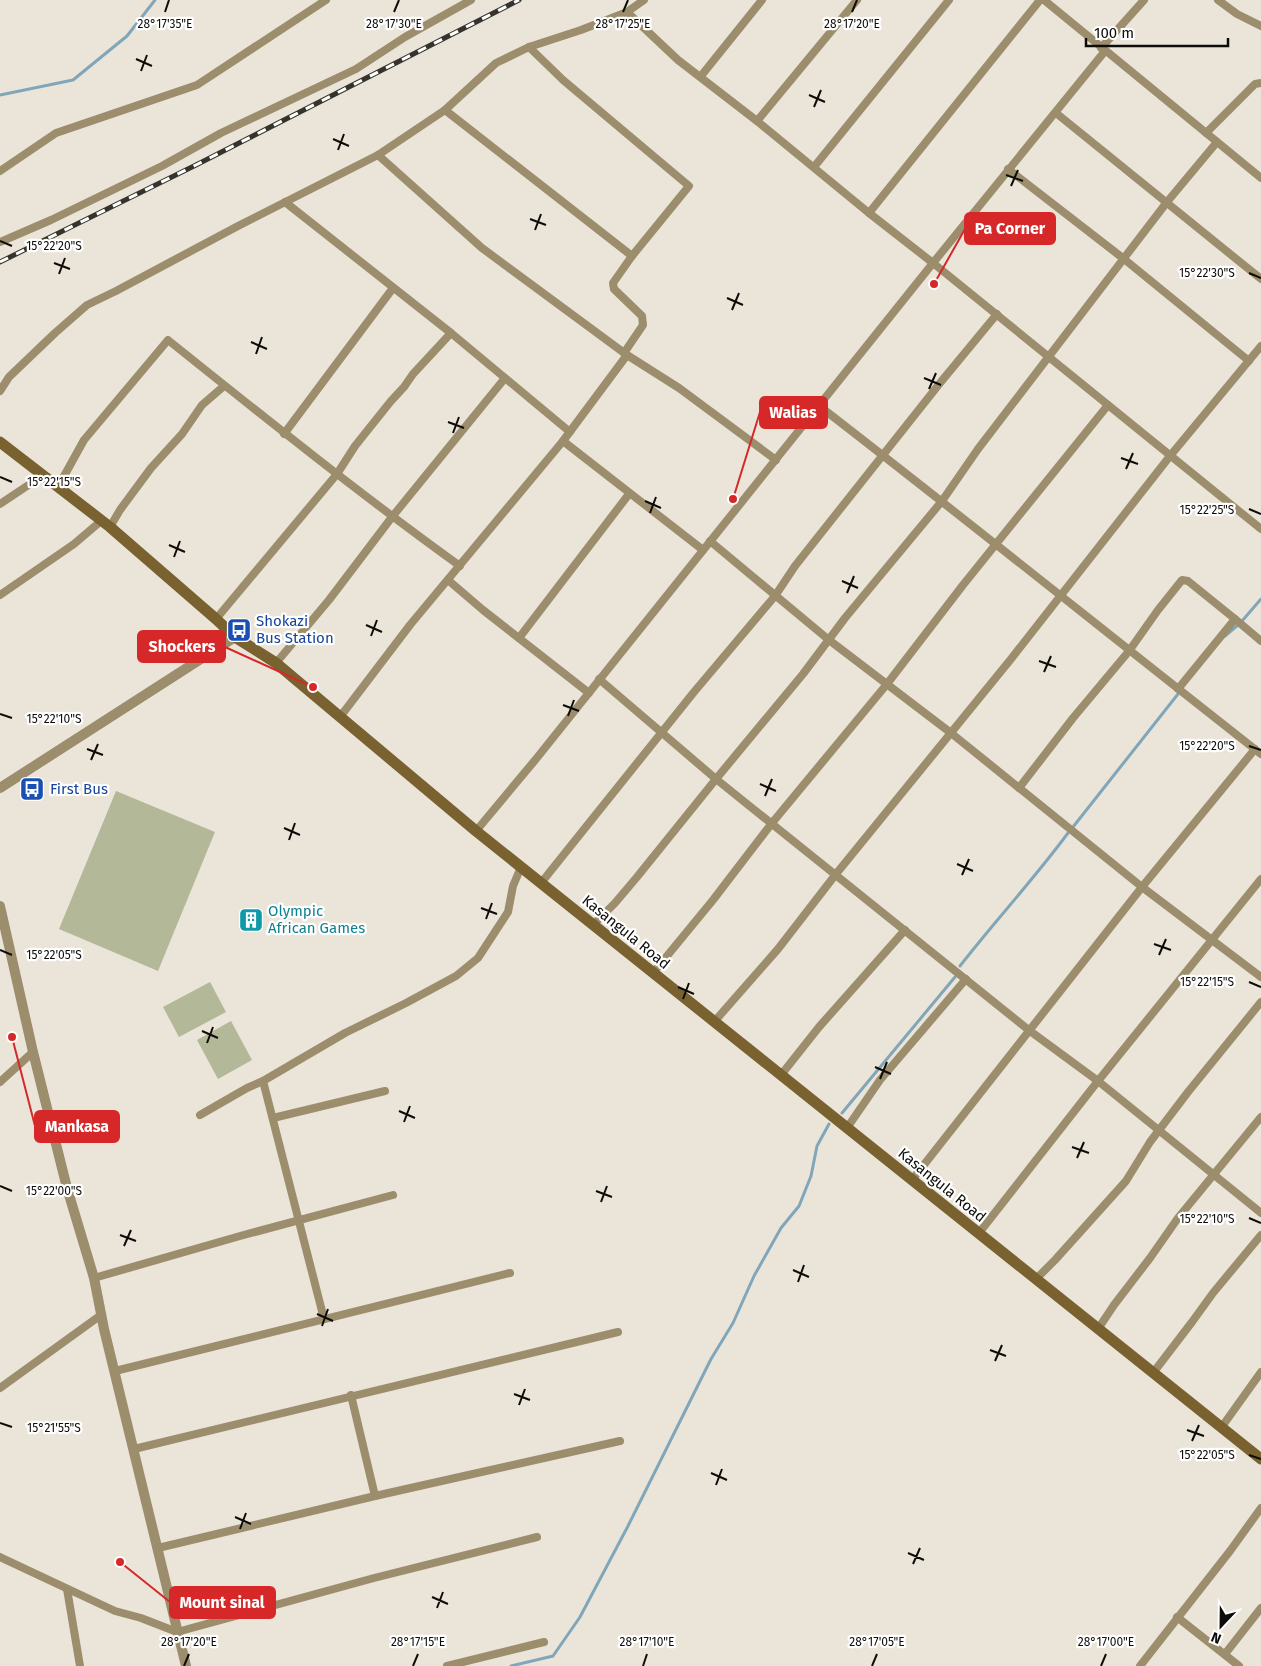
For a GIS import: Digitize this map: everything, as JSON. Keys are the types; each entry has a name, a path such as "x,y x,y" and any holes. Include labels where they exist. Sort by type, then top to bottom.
{"main road":[{"name":"Kasangula Road","path":"0,442 105,524 235,636 276,663 476,831 1261,1459"}],"street":[{"path":"0,171 56,134 197,85 326,0"},
{"path":"0,242 162,166 221,133 356,69 405,37 471,0"},
{"path":"0,390 9,377 55,332 88,305 378,155 445,110 496,64 529,47 581,30 626,12 644,0"},
{"path":"701,76 762,0"},
{"path":"757,121 857,0"},
{"path":"814,167 949,0"},
{"path":"869,213 1042,0 1261,178"},
{"path":"476,831 600,680 1008,169 1056,113 1103,50 1144,0"},
{"path":"1218,0 1237,14 1261,26"},
{"path":"626,12 678,60 701,76 869,213 933,262 1261,529"},
{"path":"340,716 410,625 564,441 626,354 643,325 643,321 642,316 614,289 613,282 689,186 563,80 529,47"},
{"path":"1206,133 1255,84 1261,83"},
{"path":"445,110 632,256"},
{"path":"1056,113 1261,280"},
{"path":"593,925 621,897 803,674 845,618 942,501 978,449 1167,202 1218,142"},
{"path":"378,155 482,248 626,354 679,388 776,460"},
{"path":"1008,169 1124,259 1249,361"},
{"path":"285,202 450,333 570,432"},
{"path":"284,434 393,288"},
{"path":"541,883 661,732 775,596 795,566 997,314"},
{"path":"216,618 337,474 355,446 413,374 450,333"},
{"path":"58,487 84,440 168,340 284,434 392,517 460,566"},
{"path":"714,1022 778,949 1170,456 1261,346"},
{"path":"276,663 329,600 392,517 505,378"},
{"path":"0,595 105,524 120,510 151,468 182,434 202,405 224,386"},
{"path":"818,405 1258,752 1142,886 912,1180"},
{"path":"653,973 713,900 772,823 887,684 930,627 1108,405"},
{"path":"564,441 629,494 703,550"},
{"path":"0,504 42,476"},
{"path":"519,638 629,494"},
{"path":"710,541 829,640 951,732 1210,940 1261,977"},
{"path":"448,580 588,693"},
{"path":"1019,788 1073,718 1129,651 1182,580 1188,581 1261,641"},
{"path":"1178,689 1235,620"},
{"path":"0,788 235,636"},
{"path":"600,680 716,779 1030,1031 1098,1081 1261,1213"},
{"path":"200,1115 345,1033 456,976 478,958 508,912 513,886 521,867"},
{"path":"979,1233 1210,940 1261,879"},
{"path":"0,906 33,1052 68,1188 94,1278 101,1315 186,1666"},
{"path":"781,1075 819,1027 904,930"},
{"path":"847,1128 880,1080 966,979"},
{"path":"1036,1279 1118,1190 1159,1130 1203,1072 1261,1002"},
{"path":"0,1082 33,1052"},
{"path":"263,1081 324,1319"},
{"path":"273,1118 385,1091"},
{"path":"1098,1329 1178,1218 1261,1117"},
{"path":"94,1278 393,1195"},
{"path":"1153,1373 1213,1293 1261,1235"},
{"path":"115,1371 510,1273"},
{"path":"2,1384 101,1315"},
{"path":"134,1449 351,1395 618,1332"},
{"path":"1221,1428 1261,1372"},
{"path":"351,1395 375,1496"},
{"path":"158,1548 375,1496 620,1441"},
{"path":"1140,1666 1230,1551 1261,1508"},
{"path":"0,1557 115,1611 177,1632 365,1580 537,1537"},
{"path":"67,1589 80,1666"},
{"path":"1225,1654 1261,1608"},
{"path":"1177,1617 1239,1666"},
{"path":"447,1666 544,1642"}],"green space":[{"path":"116,791 215,832 158,971 59,929"},
{"path":"210,982 226,1012 179,1037 163,1007"},
{"path":"231,1021 252,1060 218,1079 197,1040"}],"waterway":[{"path":"0,95 73,80 127,36 155,0"},
{"path":"1242,621 1261,599"},
{"path":"1225,636 1238,625"},
{"path":"1073,827 1178,694"},
{"path":"960,966 1068,833"},
{"path":"842,1113 955,977"},
{"path":"511,1666 553,1656 580,1617 628,1526 711,1359 733,1323 754,1276 781,1228 799,1206 811,1176 817,1146 829,1124"}],"railway":[{"path":"0,262 196,165 519,0"}],"place":[{"name":"Pa Corner","path":"934,284"},
{"name":"Walias","path":"733,499"},
{"name":"Shokazi Bus Station","path":"239,630"},
{"name":"Shockers","path":"313,687"},
{"name":"First Bus","path":"32,789"},
{"name":"Olympic African Games","path":"251,920"},
{"name":"Mankasa","path":"12,1037"},
{"name":"Mount sinal","path":"120,1562"}]}
